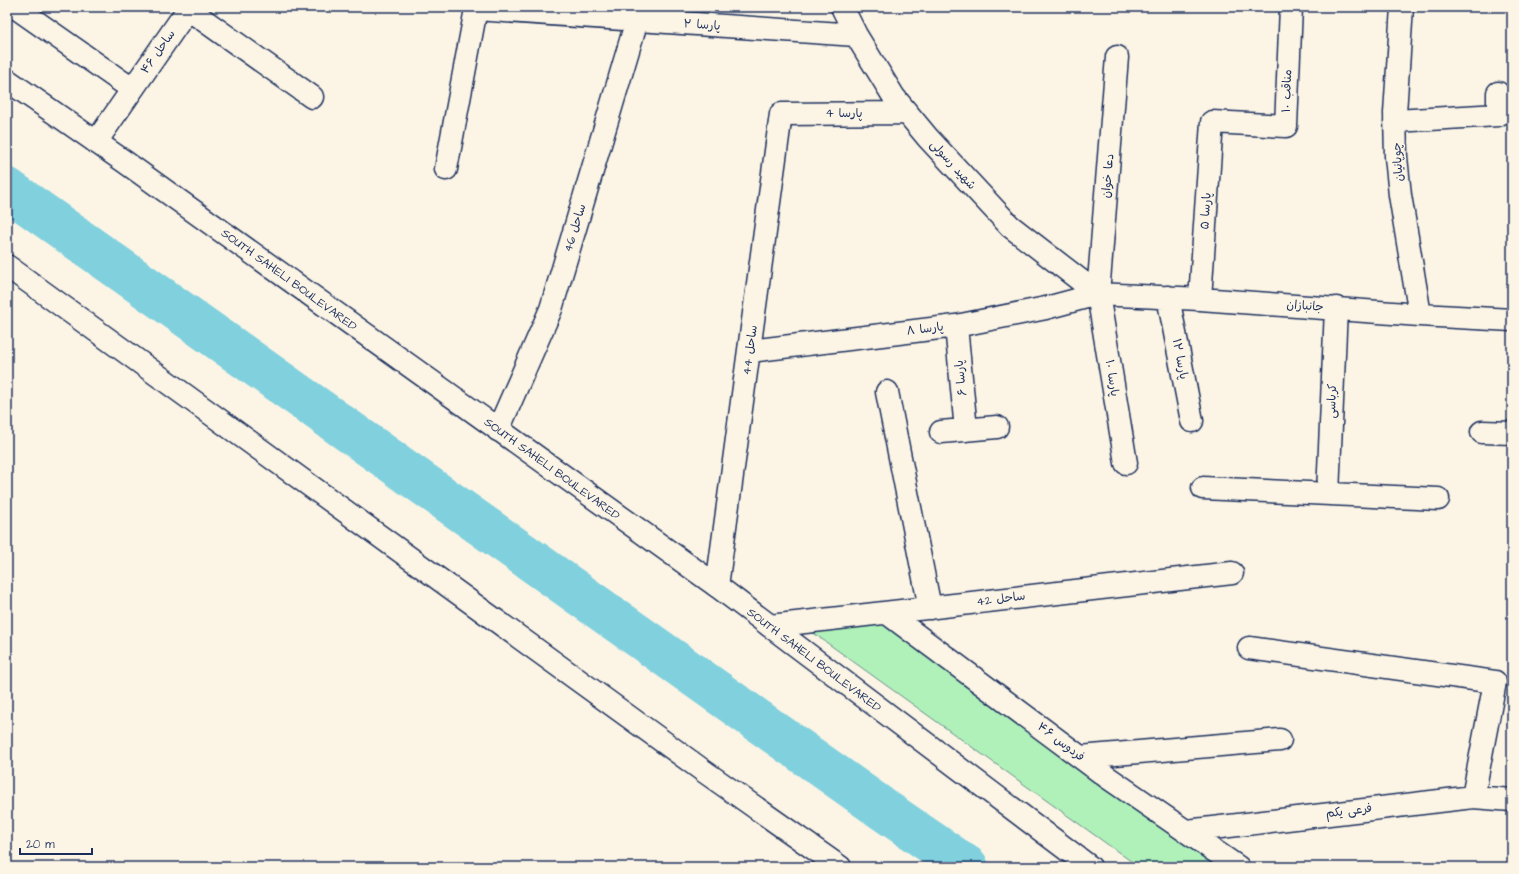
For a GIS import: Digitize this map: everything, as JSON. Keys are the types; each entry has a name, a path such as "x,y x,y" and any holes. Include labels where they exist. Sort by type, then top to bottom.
{"street":[{"path":"15,7 132,89"},
{"name":"شهید رسولی","path":"842,7 856,35 894,97 967,181 1010,226 1098,294"},
{"name":"مناقب ۱۰","path":"1212,122 1286,126 1290,7"},
{"name":"چوپانیان","path":"1402,7 1395,120 1396,157 1400,195 1420,315"},
{"name":"ساحل ۴۶","path":"96,142 188,9 312,97"},
{"name":"پارسا ۲","path":"446,169 476,9 856,35"},
{"name":"ساحل 46","path":"498,430 551,309 637,20"},
{"name":"دعا خوان","path":"1098,294 1117,58"},
{"name":"SOUTH SAHELI BOULEVARED","path":"7,80 717,586 1090,867"},
{"path":"1395,120 1498,115 1498,93"},
{"name":"پارسا 4","path":"781,114 907,113"},
{"name":"ساحل 44","path":"717,586 781,114"},
{"name":"پارسا ۵","path":"1200,299 1212,122"},
{"path":"7,266 699,767 840,867"},
{"name":"جانبازان","path":"1098,294 1200,299 1512,320"},
{"name":"پارسا ۸","path":"750,351 956,326 1046,308 1098,294"},
{"name":"پارسا ۱۰","path":"1098,294 1126,463"},
{"name":"پارسا ۱۲","path":"1168,297 1192,421"},
{"name":"کرباسی","path":"1328,494 1336,308"},
{"name":"پارسا ۶","path":"956,326 966,430"},
{"path":"887,392 930,608"},
{"path":"941,432 997,427"},
{"path":"1482,432 1512,433"},
{"path":"1203,488 1438,499"},
{"name":"ساحل 42","path":"770,626 1232,573"},
{"name":"فردوس ۴۶","path":"887,613 1080,757 1238,867"},
{"path":"1249,648 1495,682 1473,797"},
{"path":"1080,757 1280,740"},
{"name":"فرعی یکم","path":"1187,831 1473,797 1512,800"}],"green space":[{"path":"880,621 1223,867 1139,867 812,632"}],"waterway":[{"path":"7,189 884,810 967,867"}]}
